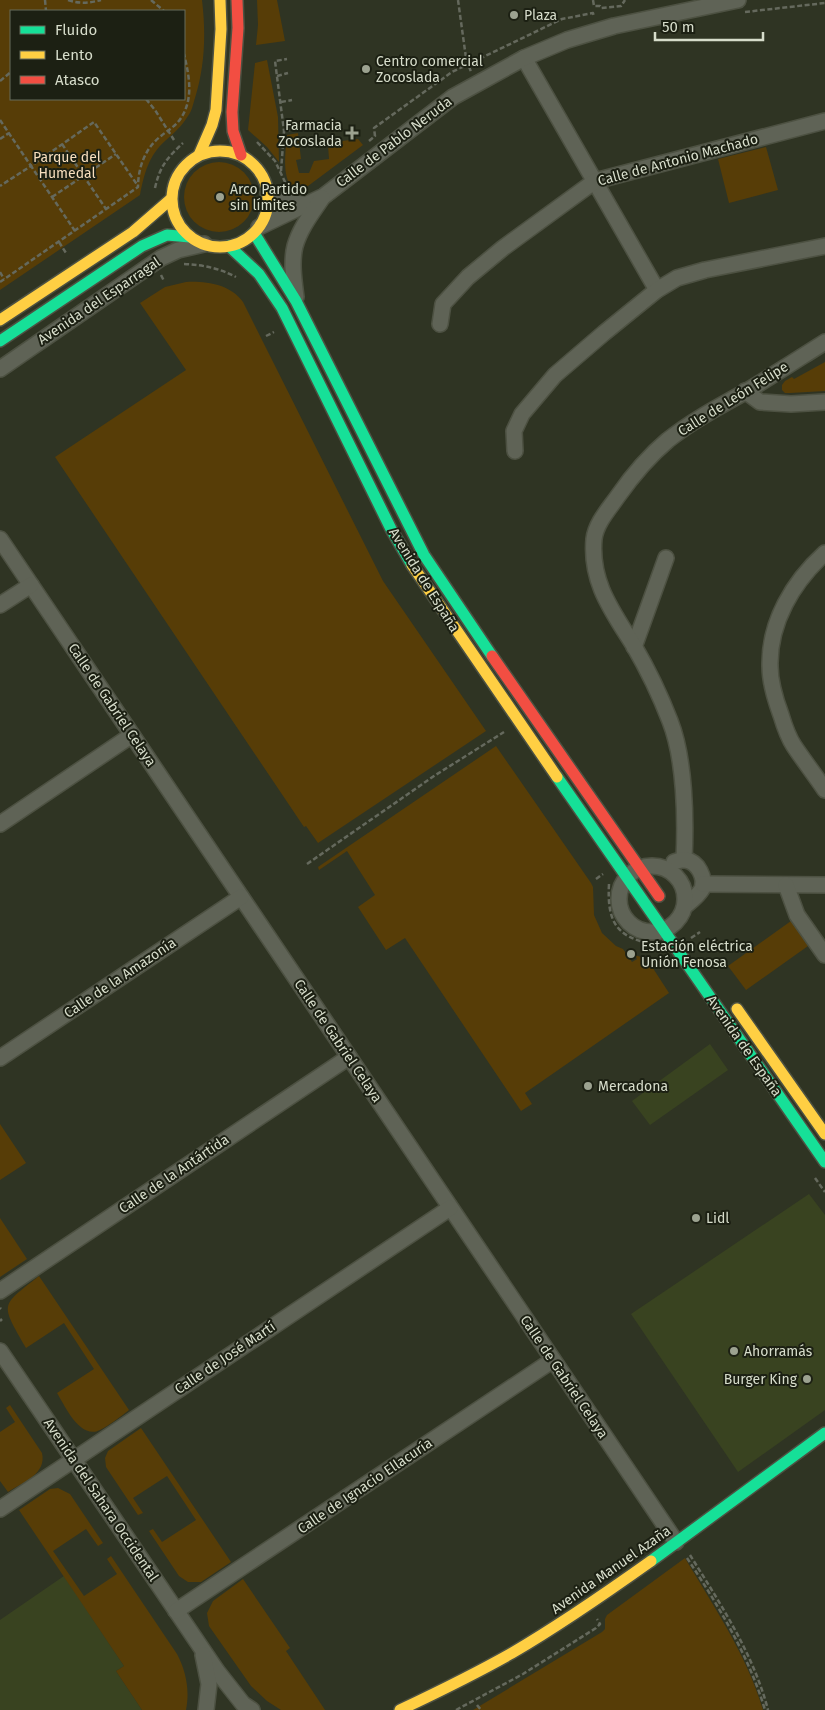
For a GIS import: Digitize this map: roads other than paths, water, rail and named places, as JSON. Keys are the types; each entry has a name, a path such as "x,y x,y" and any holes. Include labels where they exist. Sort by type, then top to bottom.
{"street":[{"path":"199,155 212,125 216,110 221,29 220,0"},
{"path":"237,0 238,28 232,112 233,131 242,155 260,171 263,178 268,193 266,211 257,230 243,241 229,246 216,247 204,244 190,237 176,220 171,199 172,190 179,173 188,162 199,155 213,150 242,155"},
{"name":"Calle de Pablo Neruda","path":"257,230 324,196 453,98 524,58 567,40 614,26 740,6"},
{"path":"524,58 657,290"},
{"name":"Calle de Antonio Machado","path":"440,324 443,304 468,277 503,248 595,181 825,121"},
{"path":"268,193 283,201 307,205"},
{"name":"Avenida de España","path":"296,301 293,268 295,247 303,227 324,196"},
{"path":"0,320 133,232 171,199"},
{"name":"Avenida de España","path":"257,230 261,246 296,301 424,555 457,606 673,918"},
{"name":"Avenida del Esparragal","path":"0,341 142,246 167,235 190,237"},
{"name":"Avenida del Esparragal","path":"0,369 161,258 178,250 204,244"},
{"name":"Avenida de España","path":"229,246 253,265 271,289 282,308 391,529 410,563 825,1162"},
{"path":"515,451 514,431 522,414 555,375 657,290 677,278 705,270 825,246"},
{"name":"Calle de León Felipe","path":"684,860 684,806 679,760 671,724 656,687 605,600 594,562 594,538 598,528 622,490 641,467 667,442 691,423 825,342"},
{"path":"745,391 760,402 790,404 825,402"},
{"name":"Calle de Gabriel Celaya","path":"0,539 676,1542"},
{"path":"825,553 801,579 781,612 771,644 770,666 774,694 787,731 794,745 825,790"},
{"path":"634,647 666,558"},
{"path":"0,605 31,585"},
{"path":"0,824 132,735"},
{"path":"659,867 684,860 694,864 700,871 703,884 698,895 685,906"},
{"path":"649,866 659,867 669,871 682,886 685,906 682,914 673,918 663,930 654,932 642,930 630,923 623,914 620,903 620,890 626,877 640,868 649,866"},
{"path":"703,884 825,885"},
{"path":"786,884 797,914 825,955"},
{"name":"Calle de la Amazonía","path":"0,1058 241,897"},
{"name":"Avenida de España","path":"728,997 825,1134"},
{"name":"Calle de la Antártida","path":"0,1291 349,1057"},
{"name":"Calle de José Martí","path":"0,1509 450,1208"},
{"name":"Avenida del Sahara Occidental","path":"0,1351 243,1709"},
{"name":"Calle de Ignacio Ellacuría","path":"176,1611 553,1360"},
{"name":"Avenida Manuel Azaña","path":"400,1710 462,1681 558,1626 825,1433"},
{"name":"Avenida del Sahara Occidental","path":"202,1649 208,1684 206,1710"}],"place":[{"name":"Plaza","path":"514,15"},
{"name":"Centro comercial Zocoslada","path":"366,69"},
{"name":"Farmacia Zocoslada","path":"352,133"},
{"name":"Arco Partido sin límites","path":"220,197"},
{"name":"Estación eléctrica Unión Fenosa","path":"631,954"},
{"name":"Mercadona","path":"588,1086"},
{"name":"Lidl","path":"696,1218"},
{"name":"Ahorramás","path":"734,1351"},
{"name":"Burger King","path":"807,1379"}],"park label":[{"name":"Parque del Humedal","path":"67,166"}]}
